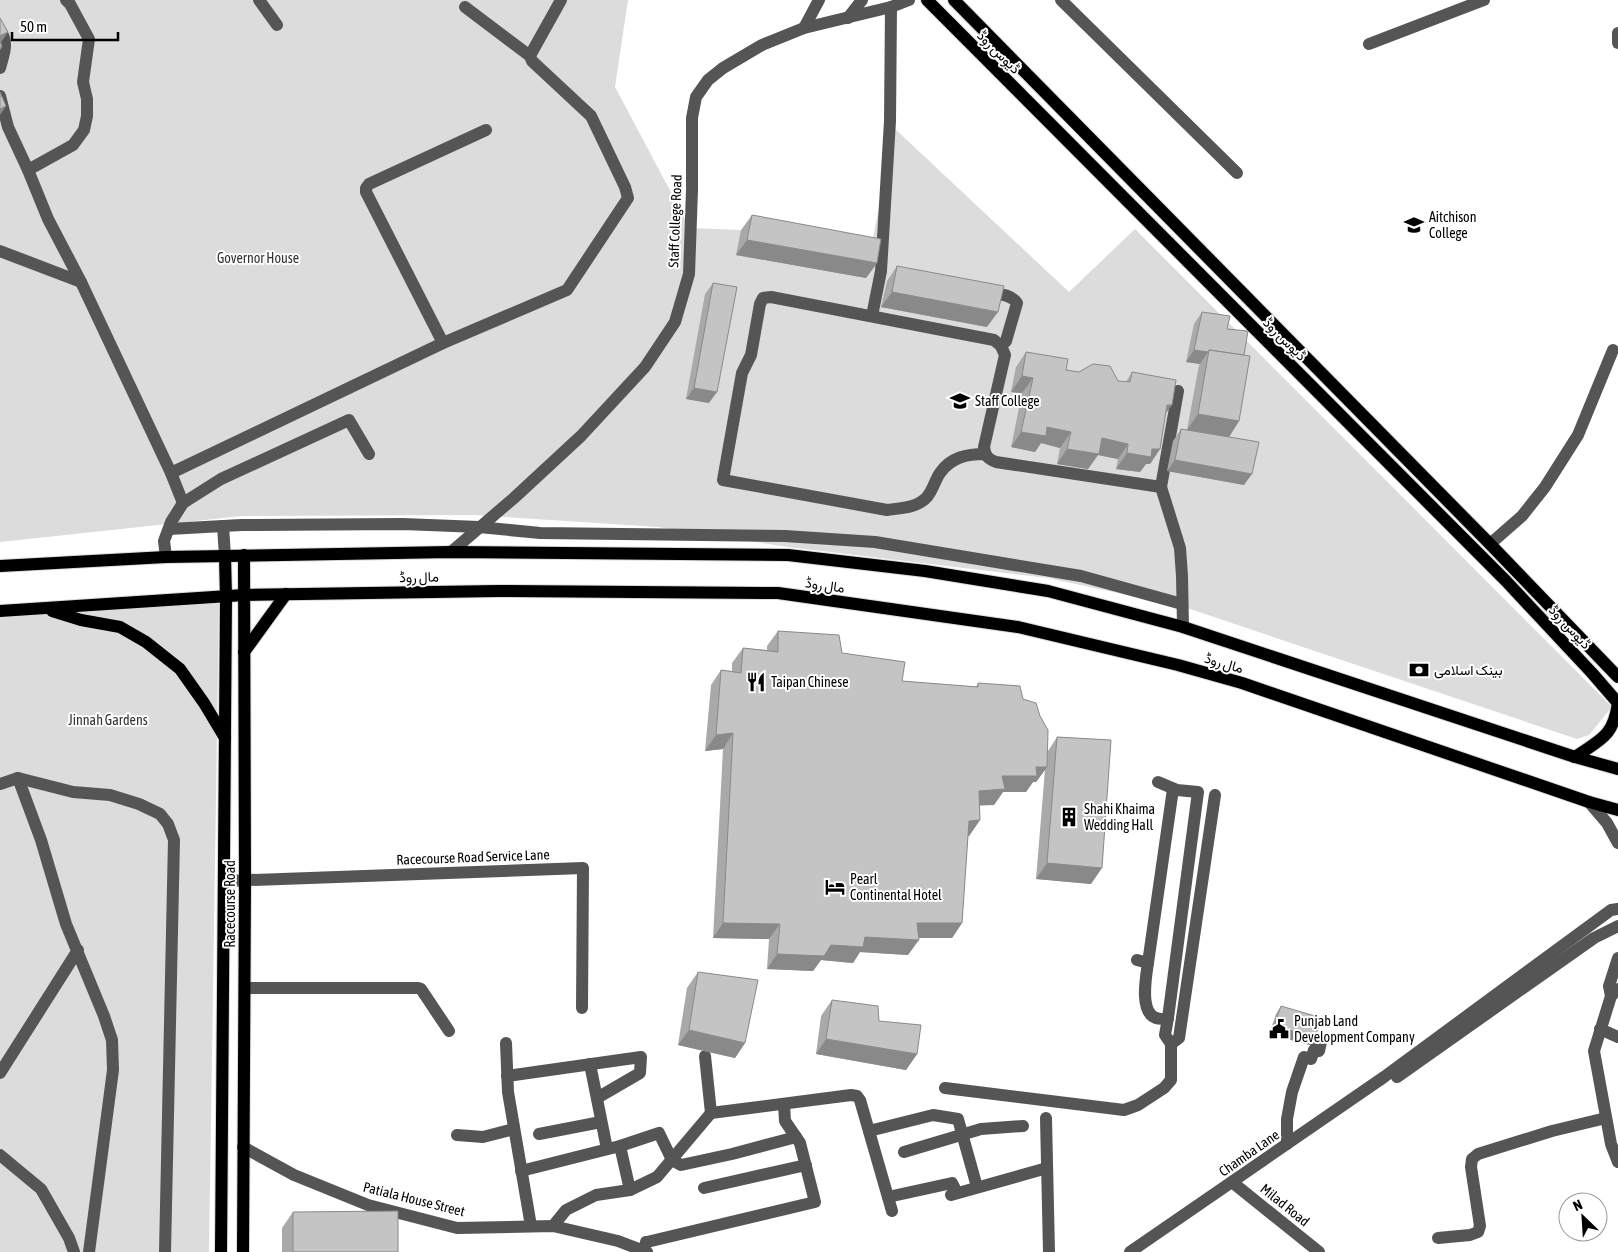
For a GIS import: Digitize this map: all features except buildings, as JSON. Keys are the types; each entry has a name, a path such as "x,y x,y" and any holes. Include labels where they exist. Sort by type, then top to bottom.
{"main road":[{"name":"ڈیوس روڈ","path":"927,0 1499,574 1618,703"},
{"name":"ڈیوس روڈ","path":"954,0 1490,544 1618,677"},
{"name":"مال روڈ","path":"0,566 166,557 451,552 788,555 925,571 1048,591 1182,627 1618,770"},
{"name":"Racecourse Road","path":"243,1252 246,881 244,555"},
{"name":"Racecourse Road","path":"221,1252 225,556"},
{"name":"مال روڈ","path":"0,611 286,594 498,591 778,593 1018,627 1178,665 1242,683 1589,802 1618,810"},
{"path":"244,652 286,594"},
{"path":"44,609 81,620 120,627 146,642 180,669 204,703 225,738"},
{"path":"1575,757 1604,737 1610,730 1616,717 1618,703"}],"street":[{"path":"259,0 277,25"},
{"path":"530,56 561,0"},
{"path":"804,28 819,0"},
{"path":"848,18 862,0"},
{"name":"Staff College Road","path":"451,552 581,436 645,367 675,322 689,274 692,118 696,97 708,80 723,68 762,45 804,28 891,7 909,0"},
{"path":"1061,0 1237,173"},
{"path":"1369,44 1484,0"},
{"path":"28,170 73,145 84,130 87,116 87,99 83,82 89,39 71,1"},
{"path":"171,472 443,343 567,290 628,198 625,187 591,116 532,61 530,56 465,7"},
{"path":"872,316 886,272 891,7"},
{"path":"0,30 6,42 0,68"},
{"path":"1618,33 1618,42"},
{"path":"0,96 8,127 48,219 81,282 184,503"},
{"path":"443,343 366,192 366,188 369,184 486,130"},
{"path":"0,251 81,282"},
{"path":"972,289 1009,296 1017,303 1006,341 1001,346"},
{"path":"985,454 969,454 956,458 941,472 927,497 913,507 887,510 723,480 742,373 751,354 760,304 763,298 771,297 994,340 1001,346 1005,355 984,447 985,454 989,460 1161,487"},
{"path":"1490,544 1522,516 1544,487 1578,435 1614,350"},
{"path":"1178,391 1161,487 1180,548 1182,627"},
{"path":"166,557 164,541 184,503 221,479 349,420 369,454"},
{"path":"169,529 242,524 403,524 480,527 540,533 785,536 875,542 1081,576 1182,604"},
{"path":"223,526 225,556"},
{"path":"18,778 41,840 66,924 78,950 112,1040 113,1070 89,1252"},
{"path":"0,784 18,778 73,792 110,795 139,804 160,814 168,824 174,840 165,1252"},
{"path":"945,1088 1124,1110 1138,1105 1151,1097 1164,1088 1171,1080 1171,1044 1166,1035 1198,792 1173,789 1158,782"},
{"path":"1168,1018 1157,1019 1150,1014 1146,1005 1142,962 1173,789"},
{"path":"1171,1044 1179,1038 1215,795"},
{"path":"1589,802 1607,823 1618,843"},
{"name":"Racecourse Road Service Lane","path":"224,881 583,868 582,1008"},
{"name":"Chamba Lane","path":"1130,1252 1384,1077 1611,910 1618,909"},
{"name":"Chamba Lane","path":"1384,1077 1394,1079 1400,1076 1594,938 1618,926"},
{"path":"0,1073 78,950"},
{"path":"1618,958 1609,986 1615,993 1600,1029 1594,1051 1611,1144 1618,1162"},
{"path":"245,988 418,988 423,992 449,1032"},
{"path":"1600,1029 1618,1037"},
{"path":"1288,1144 1287,1119 1292,1092 1304,1056 1311,1059 1314,1050 1319,1051 1321,1042 1313,1040"},
{"path":"506,1043 508,1092 531,1226"},
{"path":"705,1056 711,1113"},
{"path":"507,1076 641,1057 640,1073 597,1098"},
{"path":"590,1064 606,1149"},
{"path":"553,1226 566,1210 596,1195 630,1190 657,1177 711,1113 857,1096 860,1100 892,1211"},
{"path":"645,1252 645,1244 648,1242 813,1203 815,1199 800,1143 784,1121 784,1104"},
{"path":"869,1131 933,1115 958,1119 977,1187"},
{"path":"1046,1118 1049,1252"},
{"path":"1438,1238 1470,1235 1478,1232 1480,1226 1471,1167 1472,1159 1478,1154 1552,1131 1606,1118"},
{"path":"539,1134 601,1122"},
{"path":"904,1152 981,1129 1023,1126"},
{"path":"457,1136 483,1138 514,1129"},
{"path":"521,1171 620,1146 659,1133 672,1160 681,1165 796,1137"},
{"path":"620,1146 630,1190"},
{"name":"Patiala House Street","path":"243,1147 294,1175 368,1205 457,1228 553,1226 618,1241 645,1252"},
{"path":"0,1155 41,1189 69,1238 74,1252"},
{"path":"704,1188 806,1165"},
{"path":"888,1197 951,1183 954,1184 954,1194 1047,1168"},
{"name":"Milad Road","path":"1232,1182 1319,1252"}],"green space":[{"name":"Governor House","path":"0,0 628,0 615,87 690,228 741,230 870,254 894,128 1069,292 1135,229 1612,707 1589,735 1577,739 1187,608 1048,578 788,547 658,527 474,515 242,516 0,542"},
{"name":"Jinnah Gardens","path":"219,602 209,1252 0,1252 0,615"}],"place":[{"name":"Aitchison College","path":"1414,225"},
{"name":"Staff College","path":"960,401"},
{"name":"بینک اسلامی","path":"1419,670"},
{"name":"Taipan Chinese","path":"756,682"},
{"name":"Shahi Khaima Wedding Hall","path":"1069,817"},
{"name":"Pearl Continental Hotel","path":"835,887"},
{"name":"Punjab Land Development Company","path":"1279,1029"}]}
